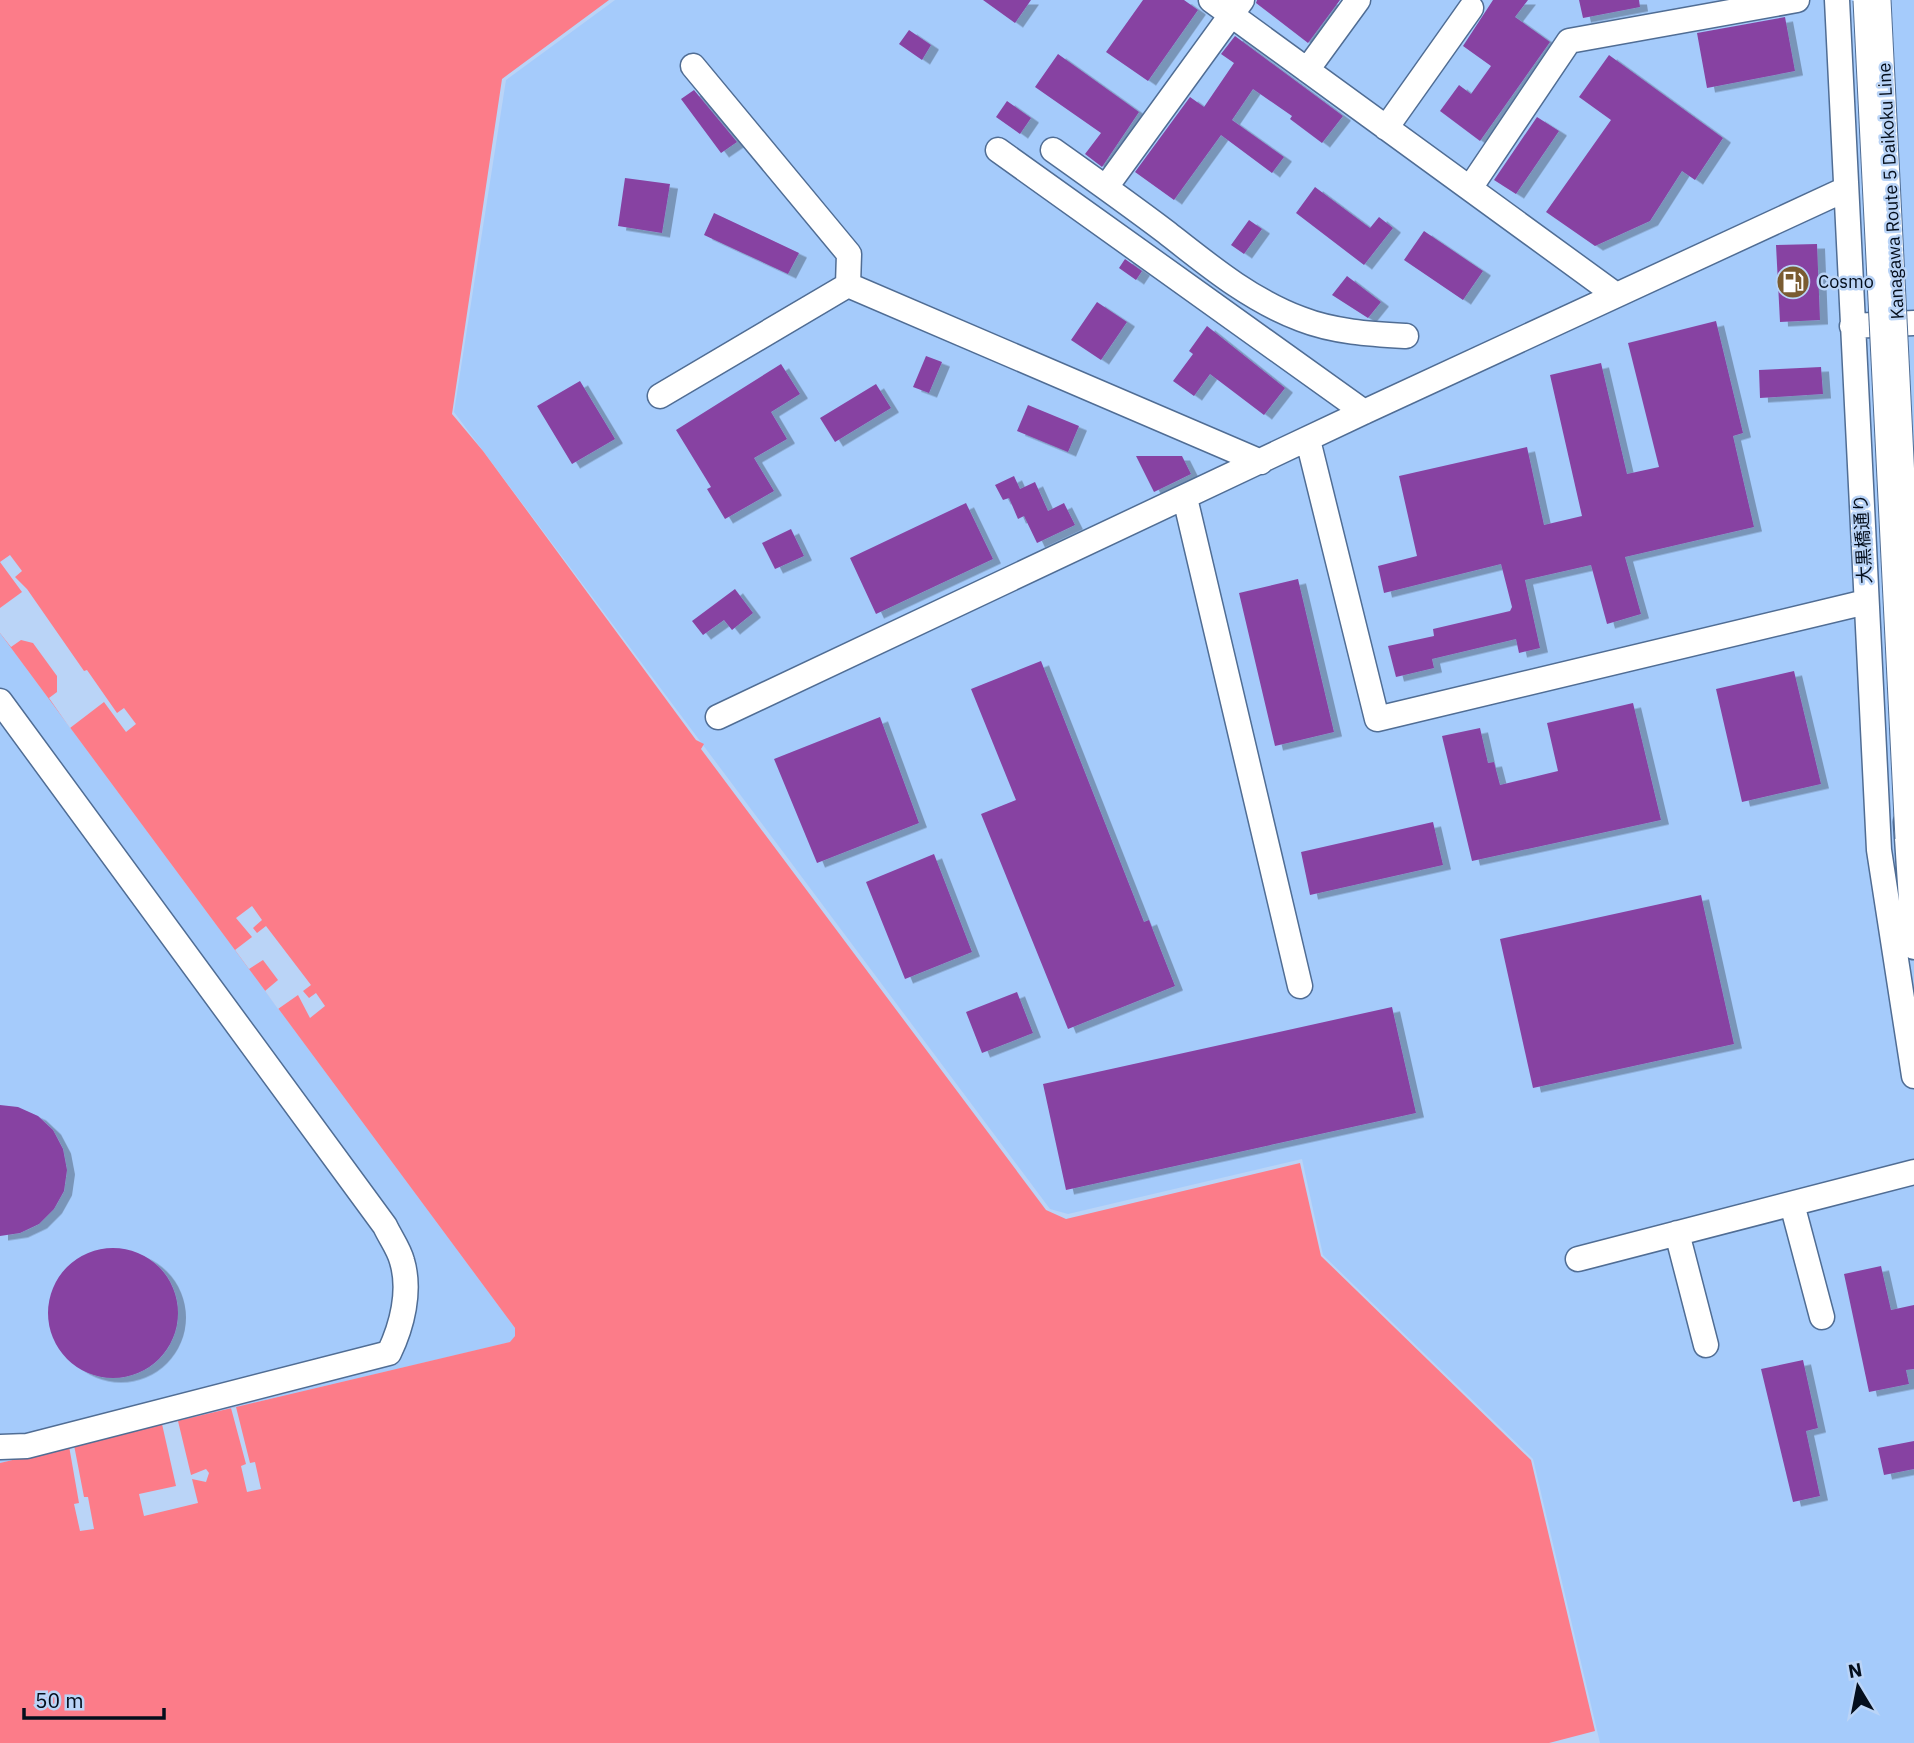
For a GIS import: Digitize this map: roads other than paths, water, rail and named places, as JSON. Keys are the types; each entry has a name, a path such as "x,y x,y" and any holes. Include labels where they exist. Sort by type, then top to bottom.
{"highway":[{"name":"Kanagawa Route 5 Daikoku Line","path":"1872,0 1914,838"},
{"name":"Kanagawa Route 5 Daikoku Line","path":"1882,0 1909,689"}],"street":[{"path":"1307,70 1358,0"},
{"path":"1470,188 1569,41 1797,0"},
{"name":"大黒橋通り","path":"1837,0 1846,189 1909,689 1908,936 1914,1076"},
{"name":"大黒橋通り","path":"1857,0 1871,176 1864,325 1866,603 1878,850 1908,936"},
{"path":"1106,187 1228,5 1307,70 1616,295"},
{"path":"1386,128 1472,9"},
{"path":"693,66 849,254 848,285"},
{"path":"998,150 1364,412"},
{"path":"1053,150 1237,287 1267,303 1301,319 1350,332 1406,336"},
{"path":"718,717 1364,412 1846,189"},
{"path":"660,396 848,285"},
{"path":"848,285 1261,462"},
{"path":"1864,325 1914,323"},
{"path":"1308,440 1377,719 1866,603"},
{"path":"1185,498 1300,986"},
{"path":"1873,704 1909,689"},
{"path":"0,701 385,1226 402,1261 405,1299 398,1335 389,1353 27,1446 0,1447"},
{"path":"1578,1259 1914,1172"},
{"path":"1793,1203 1822,1317"},
{"path":"1677,1233 1706,1345"}],"place":[{"name":"Cosmo","path":"1793,282"}]}
